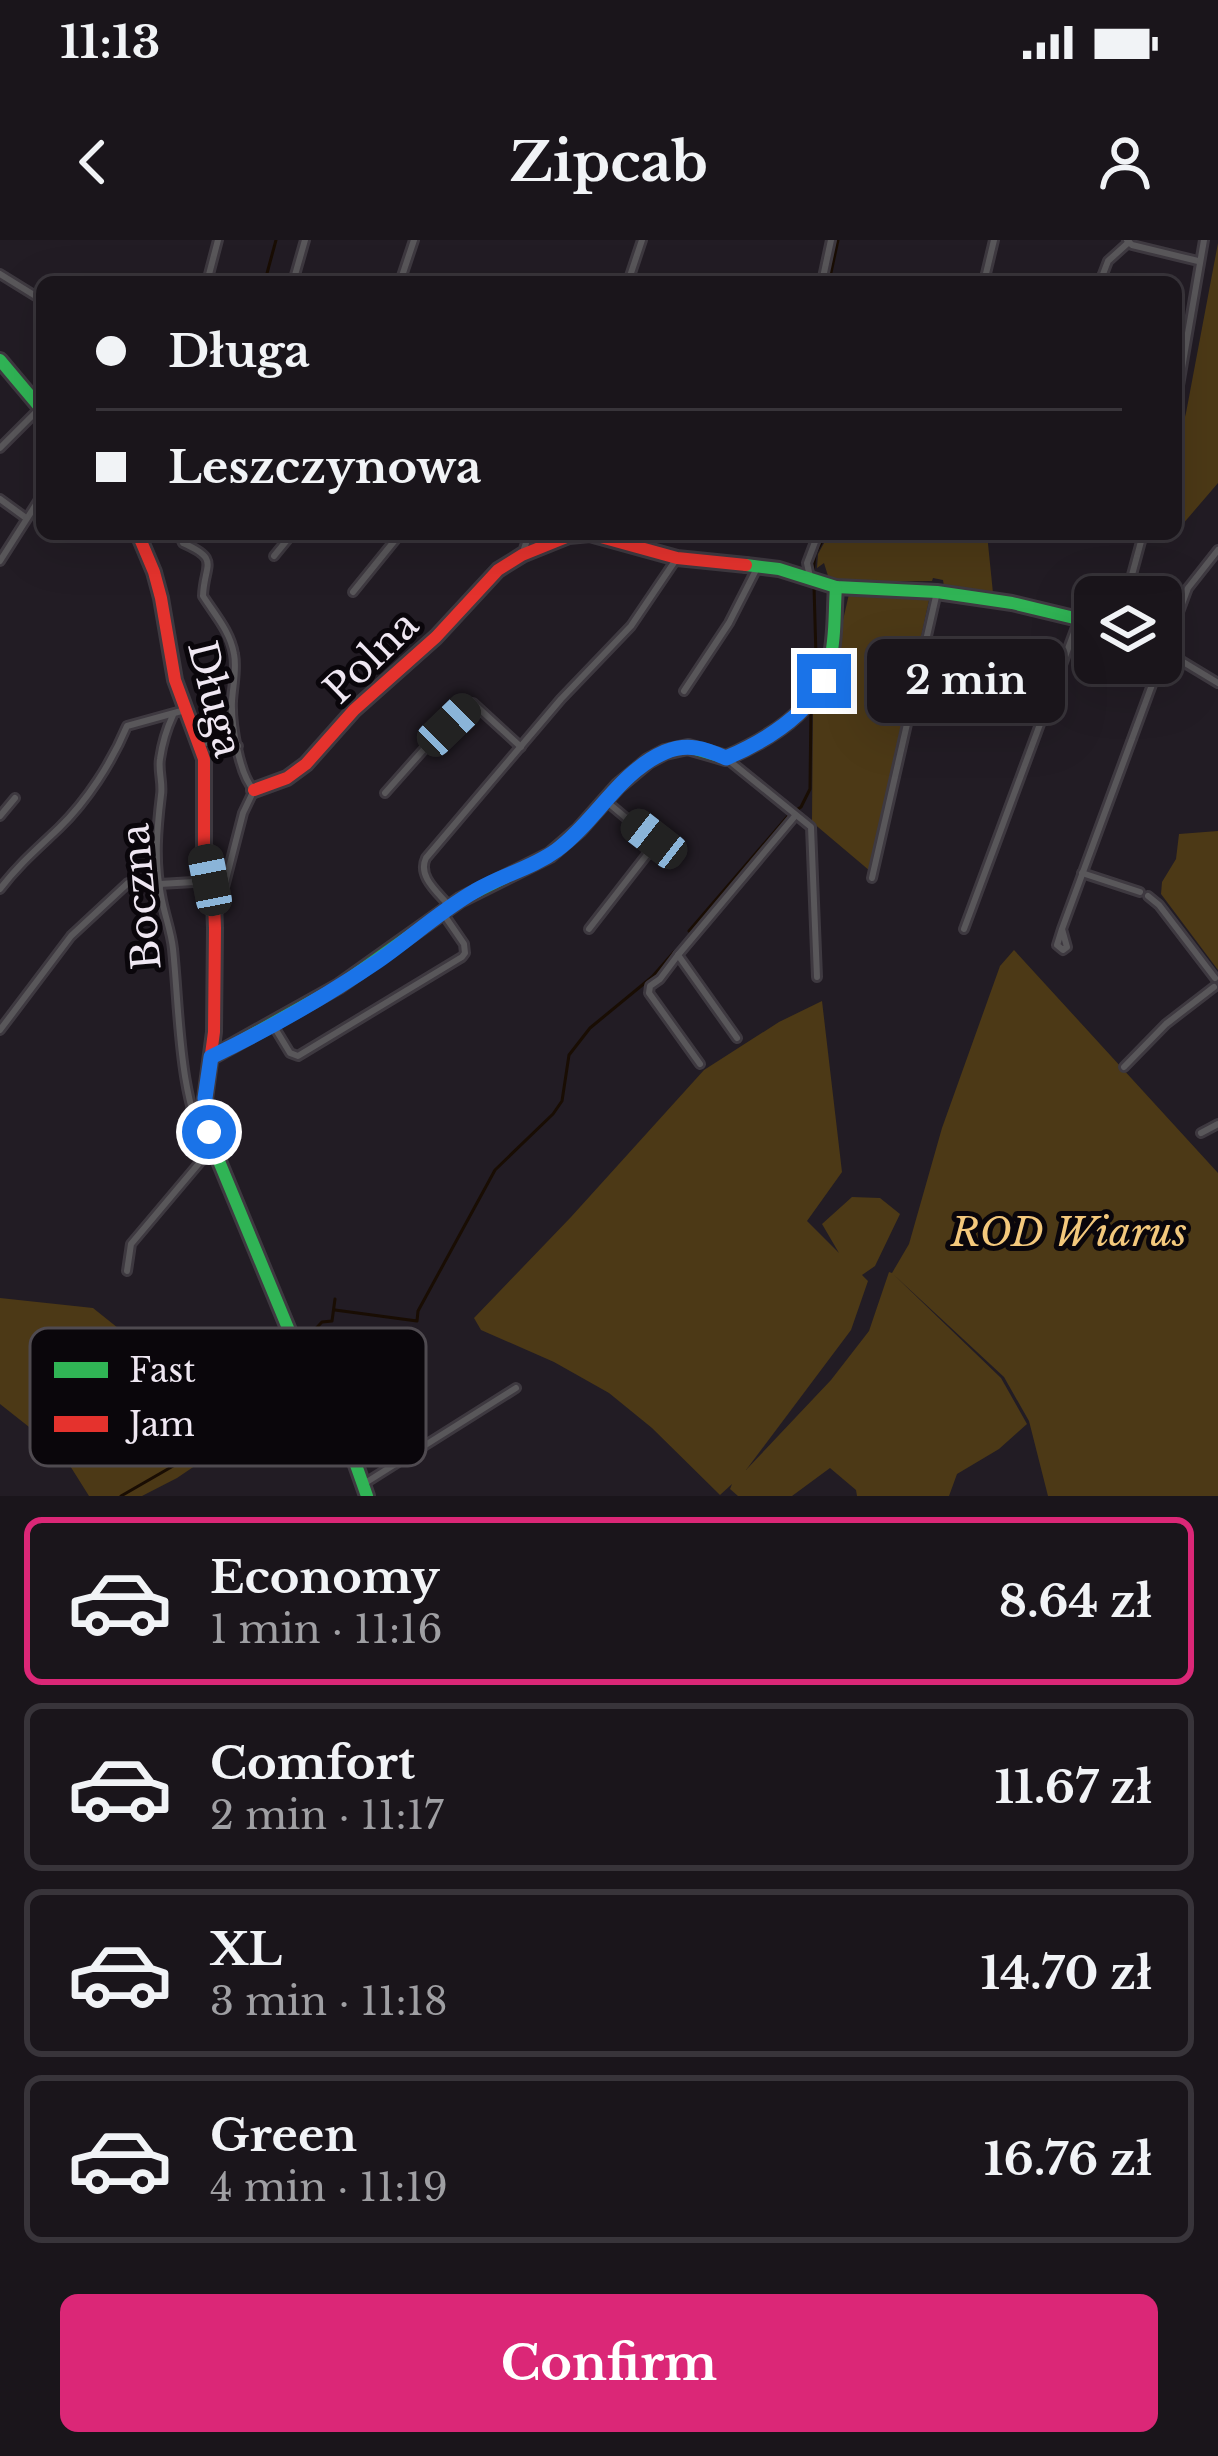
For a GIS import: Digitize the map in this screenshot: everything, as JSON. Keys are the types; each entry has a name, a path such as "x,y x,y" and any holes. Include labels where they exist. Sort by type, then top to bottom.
{"street":[{"path":"209,276 218,240"},
{"path":"295,276 305,240"},
{"path":"402,276 414,240"},
{"path":"630,276 642,240"},
{"path":"823,276 831,240"},
{"path":"985,276 994,240"},
{"path":"1182,364 1204,240"},
{"path":"1102,276 1108,261 1128,241 1198,261"},
{"path":"0,274 36,296"},
{"path":"0,360 36,403"},
{"path":"0,448 36,414"},
{"path":"0,499 27,519"},
{"path":"0,561 36,505"},
{"name":"Długa","path":"141,540 154,572 179,712 199,742 206,778 204,851 214,902 214,1032 205,1106 213,1155 288,1328"},
{"path":"182,540 206,558 203,596 223,625 234,654 232,701 238,746 248,786 254,790 243,813 222,895 214,902"},
{"path":"274,556 287,540"},
{"path":"352,592 395,540"},
{"name":"Polna","path":"522,554 527,540"},
{"name":"Polna","path":"254,790 306,764 353,710 436,637 498,570 522,554 559,540"},
{"name":"Polna","path":"612,540 677,558 808,570 836,587 937,592 1012,602 1074,618"},
{"path":"808,570 816,540"},
{"path":"1132,576 1141,540"},
{"path":"1182,603 1188,588 1216,557"},
{"path":"273,1025 290,1053 298,1056 462,957 464,944 424,875 425,858 631,626 677,558"},
{"path":"684,691 729,623 758,565"},
{"path":"726,758 790,720 816,694 831,656 836,587"},
{"path":"872,878 937,592"},
{"path":"964,929 1074,632"},
{"path":"1182,661 1218,683"},
{"path":"1062,929 1153,684"},
{"path":"385,794 473,703 521,747"},
{"path":"0,889 80,805 127,726 179,712"},
{"name":"Boczna","path":"179,712 160,759 162,794 156,841 172,941 181,1050 196,1122 213,1155"},
{"path":"199,742 238,746"},
{"path":"211,1057 379,960 479,888 551,854 631,773 667,751 688,745 726,758 811,827 817,977"},
{"path":"0,816 15,798"},
{"path":"589,929 656,843 606,801"},
{"path":"700,1064 649,992 650,986 792,813"},
{"path":"1082,873 1144,894 1159,905 1216,983 1124,1067"},
{"path":"0,1030 71,936 128,883 160,886 210,880"},
{"path":"678,955 736,1038"},
{"path":"1201,1133 1218,1124"},
{"path":"128,1270 130,1244 201,1161 213,1155"},
{"path":"426,1449 517,1388"},
{"path":"364,1490 400,1466"}],"green space":[{"path":"1218,243 1218,483 1182,525 1186,413"},
{"path":"826,540 988,540 993,593 944,587 943,580 933,578 842,582 828,576 824,563 817,568"},
{"path":"849,594 930,596 870,871 812,822 813,704 825,699"},
{"path":"1218,831 1218,970 1161,894 1162,882 1176,859 1179,834"},
{"name":"ROD Wiarus","path":"1014,950 1218,1173 1218,1496 1048,1496 1029,1421 1004,1377 893,1274 1001,1378 1027,1424 999,1449 957,1474 949,1496 857,1496 830,1468 792,1496 738,1496 730,1489 732,1484 720,1495 609,1393 481,1330 474,1318 704,1070 822,1001 842,1172 807,1221 839,1253 822,1224 852,1197 880,1198 900,1214 875,1266 862,1275 868,1281 851,1330 746,1470 831,1380 869,1331 889,1272 909,1244 942,1128 1000,966"},
{"path":"0,1298 93,1308 118,1328 30,1328 30,1428 0,1404"},
{"path":"70,1466 195,1466 142,1496 89,1496"}],"waterway":[{"path":"266,276 276,240"},
{"path":"830,276 838,240"},
{"path":"813,573 823,540"},
{"path":"812,692 814,586"},
{"path":"689,931 788,816 801,807 810,789 811,705"},
{"path":"335,1310 417,1321 418,1311 495,1170 562,1101 569,1055 590,1028 652,977 674,952"},
{"path":"212,1163 275,1314"},
{"path":"316,1328 332,1321 335,1299"},
{"path":"121,1496 173,1466"}],"traffic: fast":[{"path":"0,360 36,403"},
{"path":"746,565 779,569 836,587 937,592 1074,618"},
{"path":"212,1057 339,986 460,900 550,855 648,761 688,747 726,758 788,722 813,696 829,664 836,587"},
{"path":"205,1099 216,1154 288,1328"},
{"path":"356,1466 367,1496"}],"traffic: jam":[{"path":"141,540 161,598 175,680 204,759 204,851 215,928 214,1032 205,1099"},
{"path":"254,790 287,778 306,764 354,710 436,637 498,570 559,540"},
{"path":"612,540 677,558 746,565"}],"route":[{"path":"209,1132 205,1098 211,1057 379,960 479,888 551,854 649,760 688,745 726,758 740,752 790,720 824,681"}]}
